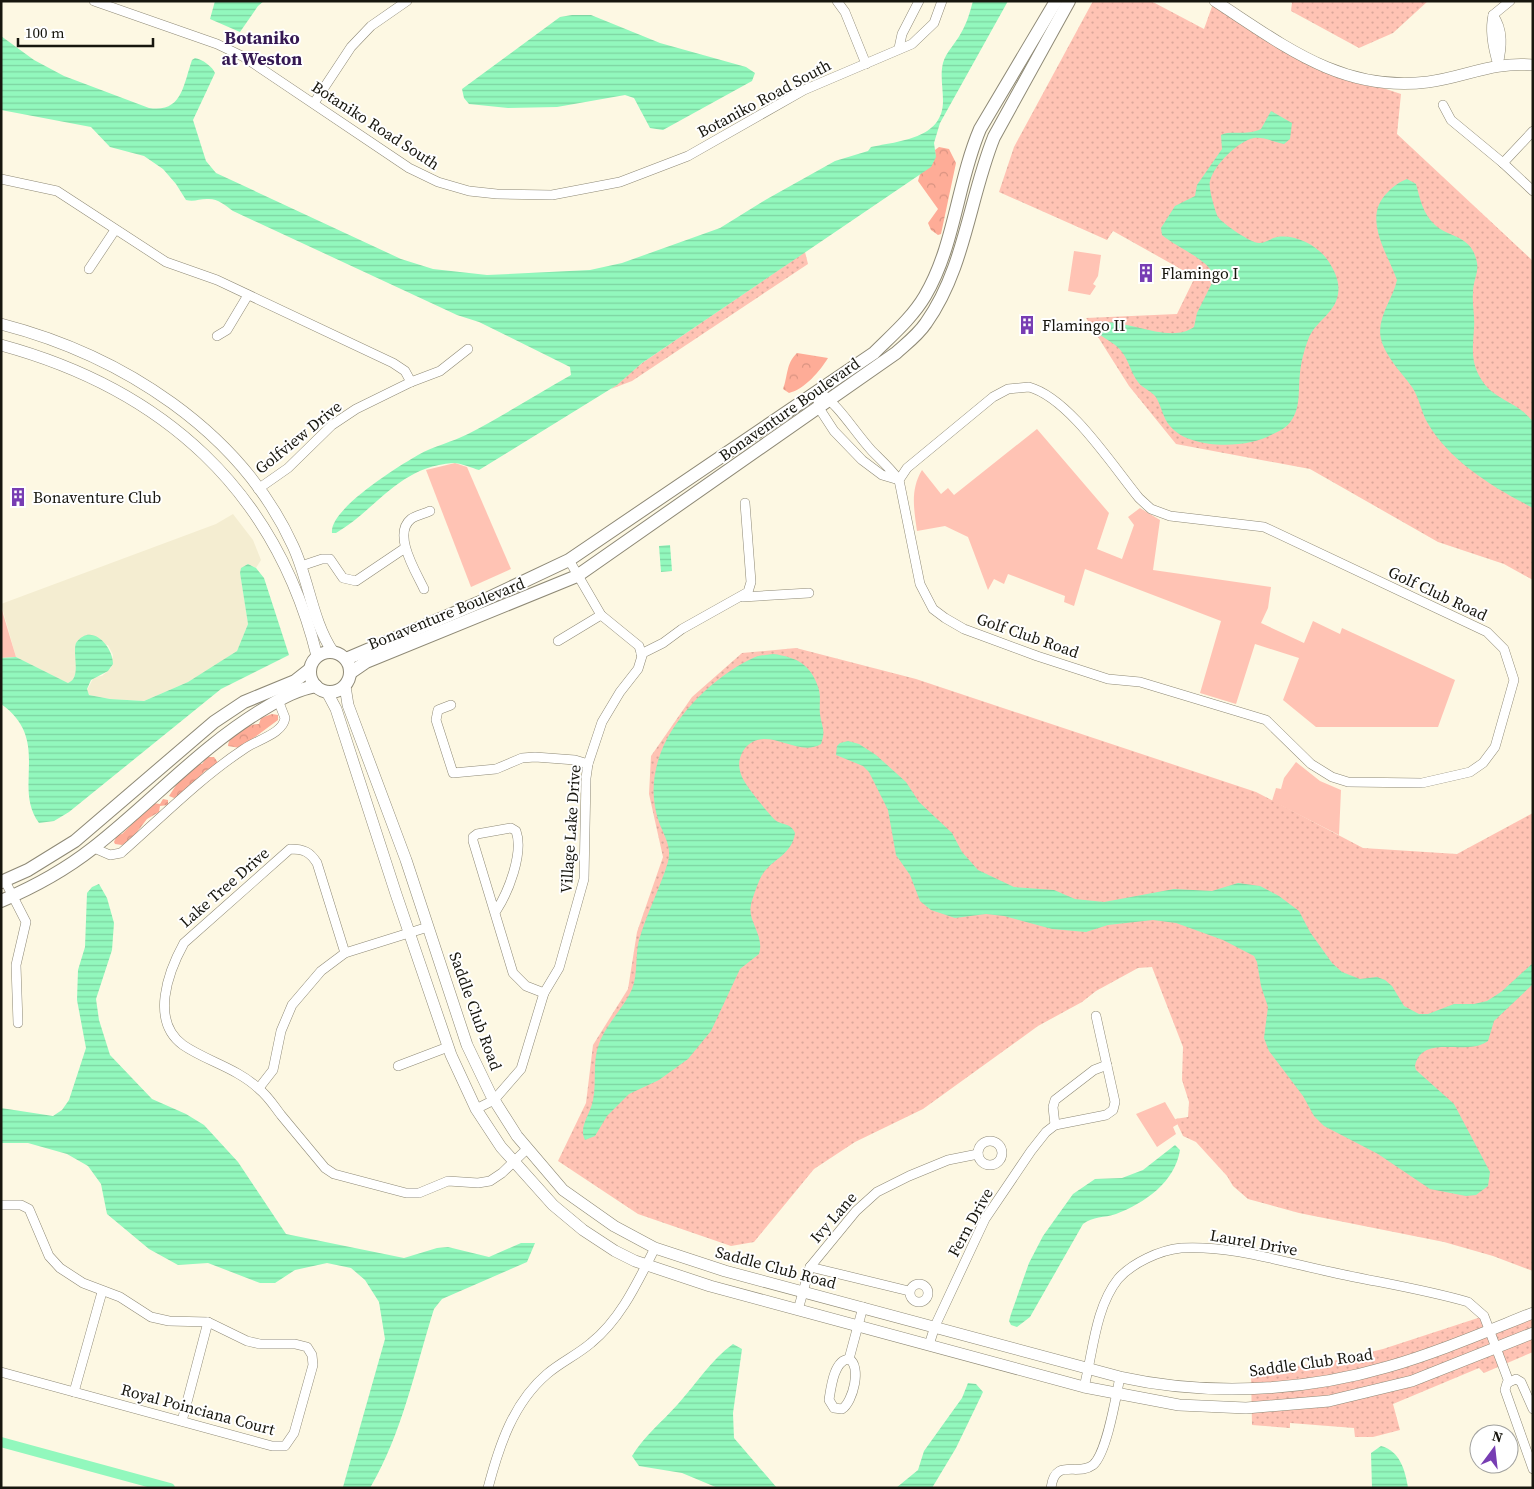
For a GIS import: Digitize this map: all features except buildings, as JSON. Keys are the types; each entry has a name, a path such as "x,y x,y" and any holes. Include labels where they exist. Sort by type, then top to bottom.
{"main road":[{"name":"Bonaventure Boulevard","path":"346,659 478,603 569,560 816,390 874,353 914,312 925,296 944,255 971,150 980,129 1056,1"},
{"name":"Bonaventure Boulevard","path":"350,673 366,662 577,576 896,354 924,326 937,307 955,268 985,158 994,137 1069,1"},
{"path":"1,901 43,881 94,848 224,735 278,700 300,690 322,689 338,691 345,686 350,673 346,659 333,652 317,656 309,670 296,681 244,702 214,722 75,841 28,870 3,882"},
{"path":"309,670 311,681 322,689"}],"street":[{"name":"Botaniko Road South","path":"94,1 216,44 244,57 314,102 409,168 438,182 469,191 496,194 552,195 620,182 688,156 804,90 912,44 934,23 942,1"},
{"path":"314,102 351,47 371,26 407,1"},
{"path":"837,1 845,12 866,64"},
{"path":"899,48 902,34 919,1"},
{"path":"1215,1 1301,57 1353,78 1386,82 1427,82 1498,65 1533,65"},
{"path":"1498,65 1502,49 1499,24 1493,16 1510,1"},
{"path":"1443,105 1450,120 1503,163 1533,191"},
{"path":"1503,163 1533,131"},
{"path":"1,179 57,191 166,262 217,280 393,363 405,372 411,382"},
{"path":"89,269 115,230"},
{"path":"216,336 223,333 231,325 248,295"},
{"path":"1,324 72,347 146,385 193,419 235,460 268,500 293,545 323,637 333,652"},
{"path":"1,345 54,361 135,400 171,425 207,456 246,502 267,534 291,580 317,656"},
{"name":"Golfview Drive","path":"258,489 288,468 332,425 356,409 411,382 440,372 468,349"},
{"name":"Golf Club Road","path":"816,390 832,400 872,451 889,466 899,480 919,580 925,596 933,609 964,629 1036,656 1100,676 1121,682 1140,682 1266,720 1311,764 1332,777 1348,782 1422,783 1470,772 1483,763 1494,747 1514,680 1504,649 1487,632 1264,527 1170,516 1151,509 1139,498 1068,410 1039,390 1029,387 1008,389 993,397 907,468 899,480"},
{"path":"816,390 819,408 834,430 862,460 882,475 899,480"},
{"path":"862,460 872,451"},
{"path":"246,502 258,489"},
{"path":"569,560 601,615 635,642 641,654 748,592 751,582 745,503"},
{"path":"424,589 405,548 404,533 409,522 430,511"},
{"path":"301,566 322,558 330,559 343,578 356,581 405,548"},
{"path":"742,597 809,593"},
{"path":"558,641 601,615"},
{"name":"Village Lake Drive","path":"476,1109 494,1100 521,1068 544,993 559,968 581,896 585,866 586,778 588,764 602,722 620,692 638,669 641,654"},
{"name":"Saddle Club Road","path":"345,686 348,704 428,927 467,1044 494,1100 528,1148 563,1190 614,1226 655,1248 725,1271 1120,1377 1170,1386 1250,1389 1276,1387 1387,1368 1533,1313"},
{"path":"322,689 336,708 448,1046 476,1109 501,1147 553,1205 582,1230 616,1251 646,1265 710,1286 1084,1387 1116,1395 1210,1408 1246,1408 1329,1401 1412,1382 1533,1333"},
{"path":"94,848 110,855 121,853 185,796 244,749 279,729 285,718 278,700"},
{"path":"451,705 438,710 436,720 454,774 496,769 522,758 535,757 575,760 588,764"},
{"path":"496,911 509,886 515,866 518,836 516,831 511,828 477,834 473,837 513,973 526,986 544,993"},
{"name":"Lake Tree Drive","path":"345,953 317,863 311,854 302,849 290,849 184,943 173,963 165,994 172,1034 184,1045 224,1064 259,1088 325,1168 334,1174 406,1193 419,1192 448,1181 478,1184 490,1181 528,1148"},
{"path":"3,882 14,896 26,925 16,965 18,1023"},
{"path":"259,1088 273,1070 282,1031 292,1005 321,972 345,953 428,927"},
{"path":"1096,1016 1107,1065 1115,1102 1113,1110 1106,1115 1055,1125 1055,1100 1094,1070 1107,1065"},
{"path":"398,1066 448,1046"},
{"name":"Fern Drive","path":"929,1345 934,1326 985,1219 1031,1151 1046,1132 1055,1125"},
{"name":"Ivy Lane","path":"798,1310 810,1267 856,1211 876,1192 940,1164 978,1154"},
{"path":"1,1205 22,1204 29,1209 49,1256 60,1268 102,1292 120,1298 151,1317 169,1321 208,1322 182,1421"},
{"path":"488,1488 506,1431 530,1391 545,1376 597,1337 634,1290 655,1248"},
{"name":"Laurel Drive","path":"1084,1387 1107,1297 1118,1279 1143,1261 1157,1254 1180,1248 1210,1248 1249,1255 1457,1299 1476,1308 1484,1316 1509,1382 1505,1390 1533,1469"},
{"path":"810,1267 910,1291"},
{"path":"74,1392 102,1292"},
{"path":"849,1358 863,1307"},
{"name":"Royal Poinciana Court","path":"1,1372 272,1446 285,1446 294,1433 313,1366 312,1355 307,1347 296,1344 260,1344 247,1341 208,1322"},
{"path":"849,1358 855,1363 856,1371 848,1404 839,1409 831,1406 829,1397 838,1366 842,1360 849,1358"},
{"path":"1051,1488 1055,1474 1062,1469 1081,1469 1093,1465 1110,1425 1120,1377"},
{"path":"1509,1382 1516,1379 1522,1382 1533,1409"}],"shaded area":[{"path":"215,1 264,1 258,6 240,32 210,19"},
{"path":"973,1 1008,1 940,123 934,143 936,157 931,167 642,363 617,385 479,470 453,463 434,466 417,472 389,491 336,533 332,533 334,523 342,512 367,489 396,468 430,449 468,434 494,420 571,375 570,367 479,322 457,315 233,211 218,201 211,199 186,200 176,184 163,169 144,156 110,147 91,127 1,110 1,36 34,60 64,76 149,108 160,108 175,102 180,96 192,60 195,58 210,66 215,73 193,120 206,161 216,173 401,259 433,269 487,275 590,270 622,263 720,228 835,161 868,151 871,147 906,140 928,131 941,114 943,63 963,29"},
{"path":"1093,1 1151,1 1204,29 1214,1 1353,78 1401,94 1397,134 1533,261 1533,580 1504,564 1438,542 1310,469 1176,444 1129,386 1086,318 1177,314 1195,277 1113,231 1107,240 999,192 1014,147"},
{"path":"1290,1 1428,1 1393,33 1359,48 1291,11 1292,3"},
{"path":"591,15 660,43 746,67 755,73 752,81 663,130 650,128 634,98 625,95 557,107 508,108 469,104 464,98 462,89 560,17"},
{"path":"1271,111 1292,123 1290,139 1284,144 1254,138 1241,144 1221,161 1210,181 1211,193 1218,217 1244,237 1255,242 1262,243 1275,238 1292,237 1313,246 1329,262 1338,281 1338,294 1333,307 1315,328 1308,340 1301,365 1298,404 1294,416 1289,423 1283,429 1262,439 1235,444 1205,443 1179,434 1170,426 1159,402 1151,392 1138,382 1119,348 1101,336 1092,324 1103,322 1116,323 1157,332 1171,333 1183,332 1194,327 1197,313 1213,281 1213,274 1198,258 1162,235 1161,228 1175,206 1195,196 1197,185 1222,149 1221,135 1261,129"},
{"path":"1407,179 1416,184 1422,206 1431,221 1440,229 1467,243 1474,253 1477,265 1473,287 1473,348 1475,366 1481,379 1492,392 1521,410 1533,422 1533,508 1488,482 1447,449 1427,422 1412,387 1390,358 1383,345 1380,331 1381,324 1397,280 1379,236 1377,213 1380,202 1388,192 1397,184"},
{"path":"1074,251 1101,255 1098,276 1093,284 1096,286 1090,295 1068,291"},
{"path":"805,252 808,264 632,381 611,389 642,363"},
{"path":"1037,429 1109,513 1097,549 1122,559 1134,525 1128,517 1140,508 1160,520 1153,570 1271,587 1268,608 1261,623 1304,643 1313,621 1340,634 1342,628 1455,680 1438,727 1316,727 1283,700 1299,658 1255,644 1236,704 1200,693 1221,621 1085,569 1074,606 1064,602 1065,596 1008,574 1004,584 994,579 988,590 968,537 945,526 917,531 914,492 918,477 922,470 941,494 948,488 954,495"},
{"path":"455,463 467,467 511,569 471,587 426,470"},
{"path":"233,514 253,540 261,560 256,568 251,565 240,573 248,624 237,651 213,667 188,682 144,701 110,699 89,695 87,690 94,677 102,676 111,668 113,655 108,645 76,643 76,673 72,681 68,683 16,657 1,604 216,524"},
{"path":"670,545 672,571 661,572 659,546"},
{"path":"248,564 256,568 264,578 289,655 221,689 69,812 54,821 39,823 32,809 29,794 28,748 25,733 16,718 1,704 1,658 16,657 68,683 75,676 76,671 76,643 82,637 94,636 105,644 112,657 113,664 108,671 91,680 87,689 89,695 110,699 144,701 188,682 237,651 248,624 240,573 241,568"},
{"path":"1,607 16,657 1,658"},
{"path":"796,648 916,679 1256,792 1363,848 1457,854 1533,813 1533,1271 1493,1256 1444,1242 1299,1213 1248,1199 1233,1186 1227,1176 1196,1142 1183,1136 1175,1119 1188,1117 1189,1102 1182,1080 1183,1047 1152,967 1138,968 1096,991 1082,1002 1038,1026 923,1109 855,1142 814,1169 754,1242 731,1246 638,1214 558,1161 586,1103 593,1045 628,989 637,932 663,857 649,794 651,756 692,697 742,653"},
{"path":"773,654 796,660 808,668 812,674 819,690 823,732 821,744 811,747 801,747 761,739 751,743 740,757 739,767 744,782 774,819 791,827 795,833 790,846 762,875 753,898 750,911 760,941 759,954 740,969 711,1031 688,1059 659,1080 629,1094 607,1116 595,1136 585,1140 583,1130 593,1100 595,1065 599,1044 632,989 639,940 668,862 668,846 656,813 654,796 654,779 661,752 676,724 710,686 751,659"},
{"path":"848,741 859,744 876,755 906,782 919,802 952,833 962,852 978,870 1014,887 1054,890 1075,899 1104,902 1174,889 1212,891 1238,883 1260,886 1279,896 1299,911 1310,932 1332,963 1342,972 1360,979 1377,977 1385,980 1392,986 1404,1006 1419,1014 1428,1014 1454,1004 1474,1004 1487,1001 1501,992 1533,963 1533,984 1494,1021 1488,1041 1468,1047 1446,1047 1426,1050 1419,1056 1415,1066 1416,1070 1454,1104 1490,1172 1488,1186 1476,1195 1466,1196 1430,1189 1378,1154 1324,1126 1314,1116 1303,1096 1269,1051 1264,1038 1268,1007 1254,956 1223,940 1176,923 1153,920 1108,925 1086,932 1052,929 1004,916 986,914 955,918 931,910 920,901 910,875 896,855 888,810 869,772 863,766 836,755 837,746"},
{"path":"1296,762 1320,781 1341,790 1339,835 1272,801 1276,788 1281,789 1284,778"},
{"path":"99,884 107,898 114,923 112,950 96,999 99,1020 110,1055 152,1099 186,1114 204,1125 238,1162 286,1234 404,1258 437,1248 448,1247 489,1257 521,1243 535,1243 527,1262 442,1299 434,1309 407,1401 391,1446 370,1488 343,1487 385,1339 379,1302 365,1280 351,1268 327,1263 295,1270 275,1283 260,1283 208,1263 178,1265 149,1249 107,1214 101,1184 88,1166 67,1154 28,1143 1,1143 1,1108 53,1116 62,1110 69,1100 86,1048 77,1000 78,970 85,947 87,893 92,887"},
{"path":"1165,1102 1178,1124 1173,1127 1176,1134 1157,1147 1136,1114"},
{"path":"1175,1145 1180,1150 1177,1161 1172,1172 1157,1190 1138,1204 1116,1214 1091,1220 1083,1224 1030,1317 1017,1327 1011,1325 1009,1321 1011,1314 1029,1263 1043,1236 1073,1194 1095,1179 1122,1178 1143,1170"},
{"path":"1533,1313 1533,1352 1484,1373 1479,1368 1393,1404 1400,1430 1373,1437 1355,1437 1354,1428 1290,1423 1290,1428 1252,1425 1251,1372 1333,1361 1383,1349 1484,1316 1489,1329"},
{"path":"733,1344 742,1349 733,1413 734,1438 777,1488 718,1488 682,1473 639,1466 632,1456 637,1449 711,1365"},
{"path":"968,1383 976,1384 983,1392 956,1448 932,1488 896,1488 918,1470 924,1451 962,1398"},
{"path":"1381,1446 1393,1452 1397,1457 1403,1468 1408,1488 1372,1488 1371,1453"}],"green space":[{"path":"939,147 949,149 956,163 941,234 938,235 931,230 928,223 938,209 918,181 920,174 934,161 935,150"},
{"path":"797,353 828,358 806,384 789,393 783,389 789,365"},
{"path":"272,714 278,715 278,720 240,748 228,746 239,730 259,724 261,718"},
{"path":"207,757 214,757 219,764 205,771 182,795 174,798 169,796 180,779 199,764 202,764"},
{"path":"163,799 168,800 168,805 160,806 159,812 147,819 130,841 122,845 115,844 117,835 122,834 153,803 160,804"}],"waterway":[{"path":"1,1442 170,1488"}],"place":[{"name":"Flamingo I","path":"1146,273"},
{"name":"Flamingo II","path":"1027,325"},
{"name":"Bonaventure Club","path":"18,497"}],"district":[{"name":"Botaniko at Weston","path":"262,47"}]}
